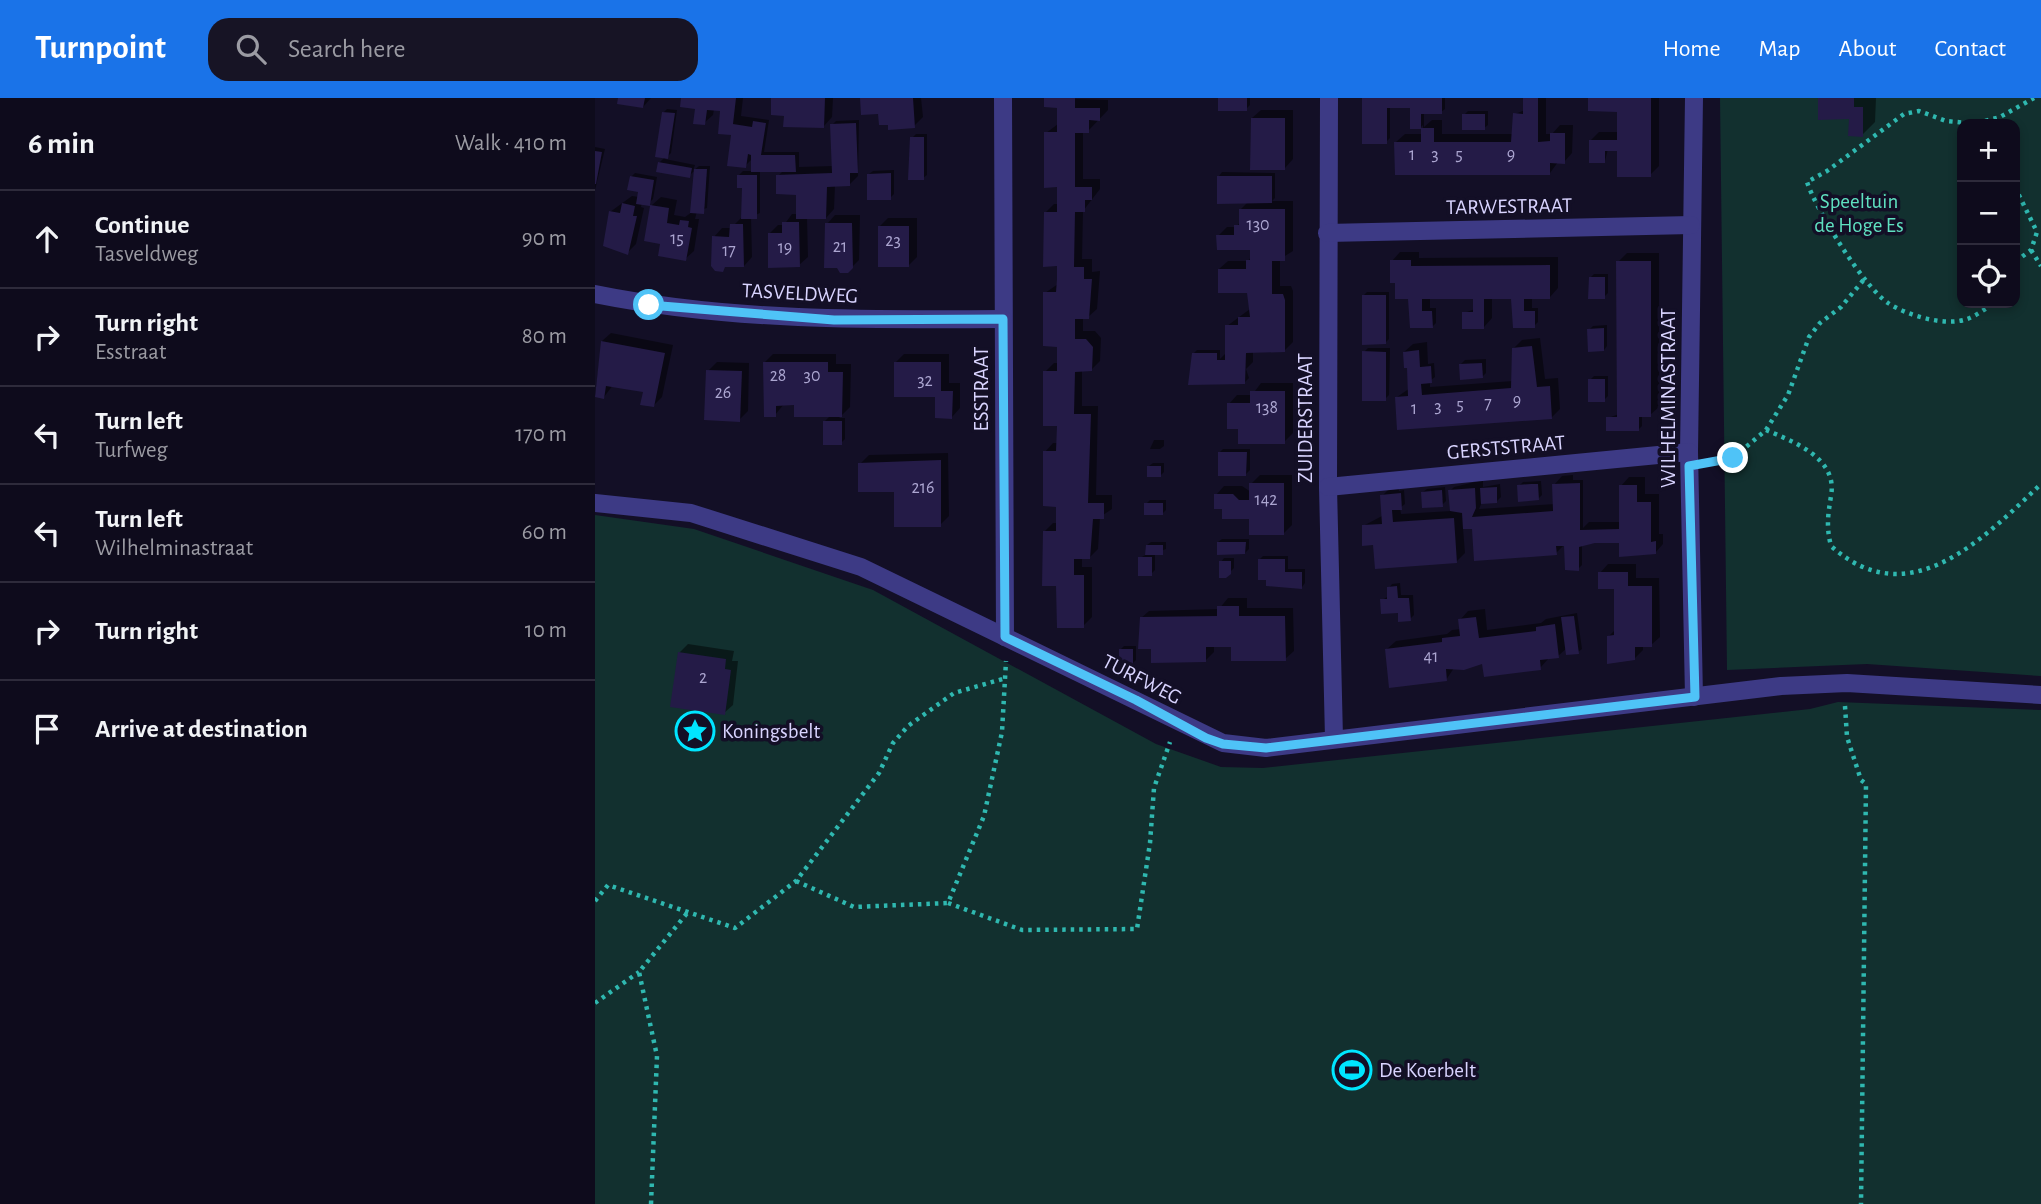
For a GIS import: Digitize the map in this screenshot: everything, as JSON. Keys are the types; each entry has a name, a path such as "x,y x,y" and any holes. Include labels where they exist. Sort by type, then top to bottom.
{"street":[{"name":"ESSTRAAT","path":"1003,98 1005,637"},
{"name":"ZUIDERSTRAAT","path":"1329,98 1328,487 1333,738"},
{"name":"WILHELMINASTRAAT","path":"1694,98 1689,459 1695,697"},
{"name":"TARWESTRAAT","path":"1327,233 1691,225"},
{"name":"TASVELDWEG","path":"595,294 649,305 834,320 1003,319"},
{"name":"GERSTSTRAAT","path":"1328,487 1689,459"},
{"name":"TURFWEG","path":"595,503 691,513 861,567 1223,744 1266,748 1781,686 1847,683 2041,695"}],"path":[{"path":"1993,119 2034,98"},
{"path":"1957,122 1919,111 1904,114 1888,123 1872,139 1857,146 1827,171 1807,182 1822,219 1886,302 1922,317 1966,319 1986,308"},
{"path":"2020,198 2036,232 2031,250 2020,258"},
{"path":"2031,250 2041,266"},
{"path":"1689,459 1733,458 1766,430 1788,395 1809,337 1819,323 1841,307 1866,277"},
{"path":"1766,430 1807,449 1828,473 1832,482 1826,527 1831,546 1863,568 1911,574 1932,569 1974,543 2041,484"},
{"path":"595,901 608,885 735,928 796,881 879,773 893,743 908,726 954,693 1006,678 1002,732 983,816 948,903"},
{"path":"1847,683 1847,737 1861,780 1866,784 1861,1204"},
{"path":"796,881 855,907 948,903 1022,930 1136,929 1150,842 1154,788 1177,722"},
{"path":"595,1003 639,972 688,912"},
{"path":"639,972 657,1056 651,1204"}],"green space":[{"name":"Speeltuin de Hoge Es","path":"1720,98 2041,98 2041,676 1867,664 1727,670"},
{"name":"De Koerbelt","path":"595,515 694,529 873,590 1156,744 1221,767 1263,768 1810,709 1838,702 2041,710 2041,1204 595,1204"}],"building":[{"path":"618,98 645,98 643,108 617,104"},
{"path":"681,98 736,98 733,124 752,127 753,121 766,123 761,155 795,155 796,172 751,172 751,155 748,154 746,168 727,166 731,135 718,134 720,111 707,110 705,125 693,124 695,109 680,107"},
{"path":"771,98 825,98 824,128 783,127 784,116 771,115"},
{"path":"860,98 913,98 915,128 888,130 888,125 879,125 878,114 861,115"},
{"path":"1044,98 1075,98 1075,108 1100,108 1100,121 1089,120 1089,133 1075,133 1075,187 1092,187 1092,200 1085,200 1085,212 1075,212 1074,267 1084,267 1084,279 1092,279 1089,319 1075,319 1075,339 1086,339 1093,347 1092,371 1075,372 1074,414 1091,414 1088,503 1104,503 1104,519 1093,519 1090,559 1074,559 1074,575 1084,575 1084,628 1057,628 1056,586 1042,586 1043,531 1056,531 1056,507 1043,506 1043,451 1056,451 1057,426 1043,426 1043,371 1057,371 1057,347 1043,346 1043,292 1056,292 1057,279 1057,266 1043,267 1044,212 1057,212 1057,187 1044,188 1044,132 1057,132 1057,108 1044,107"},
{"path":"1218,98 1247,98 1247,111 1218,111"},
{"path":"1362,98 1442,98 1442,114 1421,114 1421,129 1410,129 1410,108 1387,108 1387,144 1362,144"},
{"path":"1523,98 1538,98 1538,142 1550,141 1550,133 1565,133 1565,164 1550,163 1550,175 1395,175 1394,142 1421,142 1421,128 1434,128 1434,142 1511,142 1513,113 1523,114"},
{"path":"1588,98 1651,98 1651,177 1617,177 1617,151 1605,151 1605,163 1589,163 1589,140 1617,140 1617,112 1588,111"},
{"path":"1818,98 1854,98 1854,107 1863,107 1863,137 1848,136 1849,119 1818,120"},
{"path":"662,112 675,113 668,159 655,157"},
{"path":"1462,114 1485,114 1485,130 1462,130"},
{"path":"1251,118 1285,118 1285,170 1250,170"},
{"path":"856,123 858,173 850,173 850,186 827,187 826,219 796,219 796,195 776,194 776,175 832,173 830,124"},
{"path":"910,137 924,137 924,180 908,180"},
{"path":"595,151 602,152 596,184 595,184"},
{"path":"658,162 692,168 690,178 656,172"},
{"path":"694,169 707,169 704,214 690,213"},
{"path":"891,173 891,200 867,200 867,174"},
{"path":"737,175 757,175 757,219 741,219 742,188 737,188"},
{"path":"630,176 654,180 650,205 669,208 667,223 679,225 680,220 689,221 688,227 692,228 686,261 658,256 660,244 644,241 650,206 636,204 638,192 627,190"},
{"path":"1217,176 1272,176 1272,203 1217,204"},
{"path":"622,203 635,206 633,216 637,216 628,255 603,246 609,211 620,213"},
{"path":"1239,209 1285,209 1285,261 1272,261 1272,294 1283,294 1285,300 1285,352 1246,353 1245,384 1188,385 1192,353 1217,353 1217,360 1225,360 1225,325 1238,325 1238,317 1250,317 1247,293 1218,293 1218,269 1246,269 1246,260 1250,260 1250,250 1217,250 1216,235 1234,235 1234,225 1239,225"},
{"path":"782,222 799,222 800,267 768,268 768,233 782,233"},
{"path":"825,223 852,223 853,268 848,273 840,273 837,268 824,268"},
{"path":"730,224 743,224 744,267 725,267 723,272 715,271 711,266 712,236 729,237"},
{"path":"878,226 909,226 909,267 878,267"},
{"path":"1390,260 1411,260 1411,266 1550,265 1550,299 1524,299 1524,311 1535,311 1535,328 1513,328 1511,299 1484,299 1484,329 1462,329 1462,312 1473,312 1473,299 1422,299 1422,311 1432,311 1433,328 1410,328 1408,299 1395,299 1395,283 1390,283"},
{"path":"1616,261 1651,261 1651,417 1639,417 1639,431 1606,431 1606,417 1617,417"},
{"path":"1589,277 1605,277 1605,299 1588,299"},
{"path":"1362,295 1386,295 1386,344 1362,345"},
{"path":"1604,328 1604,351 1588,352 1587,329"},
{"path":"601,341 665,353 654,407 640,405 643,392 606,386 604,399 595,397"},
{"path":"1532,346 1537,387 1550,386 1552,419 1397,430 1395,397 1408,396 1407,368 1404,368 1403,352 1419,350 1420,367 1431,366 1432,383 1421,384 1422,395 1511,388 1512,348"},
{"path":"1362,351 1386,352 1386,401 1362,401"},
{"path":"763,362 828,362 828,372 843,372 842,417 794,417 794,405 776,406 776,417 764,417"},
{"path":"894,362 941,362 941,391 953,391 952,419 935,418 935,397 894,397"},
{"path":"1482,363 1483,378 1460,380 1459,364"},
{"path":"706,370 742,371 740,422 704,420"},
{"path":"1588,379 1605,379 1605,402 1588,402"},
{"path":"1250,391 1285,391 1285,444 1238,444 1238,429 1227,429 1227,403 1250,403"},
{"path":"823,421 842,421 842,445 823,445"},
{"path":"1218,452 1247,452 1246,476 1218,476"},
{"path":"941,460 941,527 894,527 894,492 858,492 858,463"},
{"path":"1147,466 1161,466 1161,477 1147,477"},
{"path":"1249,483 1284,483 1284,535 1249,535 1249,519 1222,519 1222,509 1214,509 1214,494 1233,494 1239,500 1249,500"},
{"path":"1580,483 1580,530 1619,529 1619,485 1637,485 1637,502 1651,502 1651,542 1656,541 1656,554 1619,557 1619,543 1595,543 1579,547 1579,571 1565,570 1564,546 1556,546 1557,555 1474,561 1472,529 1463,529 1462,513 1450,511 1448,490 1475,488 1476,508 1472,517 1553,511 1552,484"},
{"path":"1538,484 1539,500 1518,502 1517,485"},
{"path":"1497,487 1497,503 1481,504 1480,488"},
{"path":"1442,490 1443,507 1422,508 1421,492"},
{"path":"1401,493 1402,510 1392,510 1393,522 1454,518 1457,563 1375,569 1373,545 1362,546 1362,525 1382,524 1380,495"},
{"path":"1144,503 1163,503 1163,515 1144,515"},
{"path":"1217,542 1246,542 1245,554 1217,555"},
{"path":"1146,545 1163,545 1163,555 1145,555"},
{"path":"1138,557 1152,557 1152,576 1138,576"},
{"path":"1258,559 1285,559 1285,572 1302,572 1302,589 1266,586 1266,580 1258,580"},
{"path":"1219,561 1231,561 1231,574 1226,578 1219,578"},
{"path":"1598,572 1628,572 1628,586 1652,586 1652,647 1635,647 1635,660 1607,664 1607,636 1614,635 1614,589 1598,589"},
{"path":"1397,586 1398,598 1409,598 1411,621 1398,622 1398,613 1381,614 1380,599 1387,599 1387,587"},
{"path":"1217,606 1239,606 1239,616 1285,616 1286,661 1231,661 1231,647 1206,647 1206,662 1151,663 1151,649 1138,649 1140,617 1217,616"},
{"path":"1574,616 1579,654 1566,655 1561,617"},
{"path":"1476,617 1479,638 1536,631 1536,627 1555,624 1559,658 1540,660 1541,670 1484,677 1482,664 1464,670 1446,669 1447,681 1389,688 1385,649 1442,642 1442,638 1460,636 1458,619"},
{"path":"1119,649 1133,649 1133,666 1119,666"},
{"path":"678,652 726,659 725,669 731,670 725,715 670,707"}],"place":[{"name":"Koningsbelt","path":"695,731"},
{"name":"De Koerbelt","path":"1352,1070"}],"route":[{"path":"649,305 834,320 1003,319 1005,637 1136,700 1206,738 1223,744 1266,748 1695,697 1689,466 1733,458"}]}
